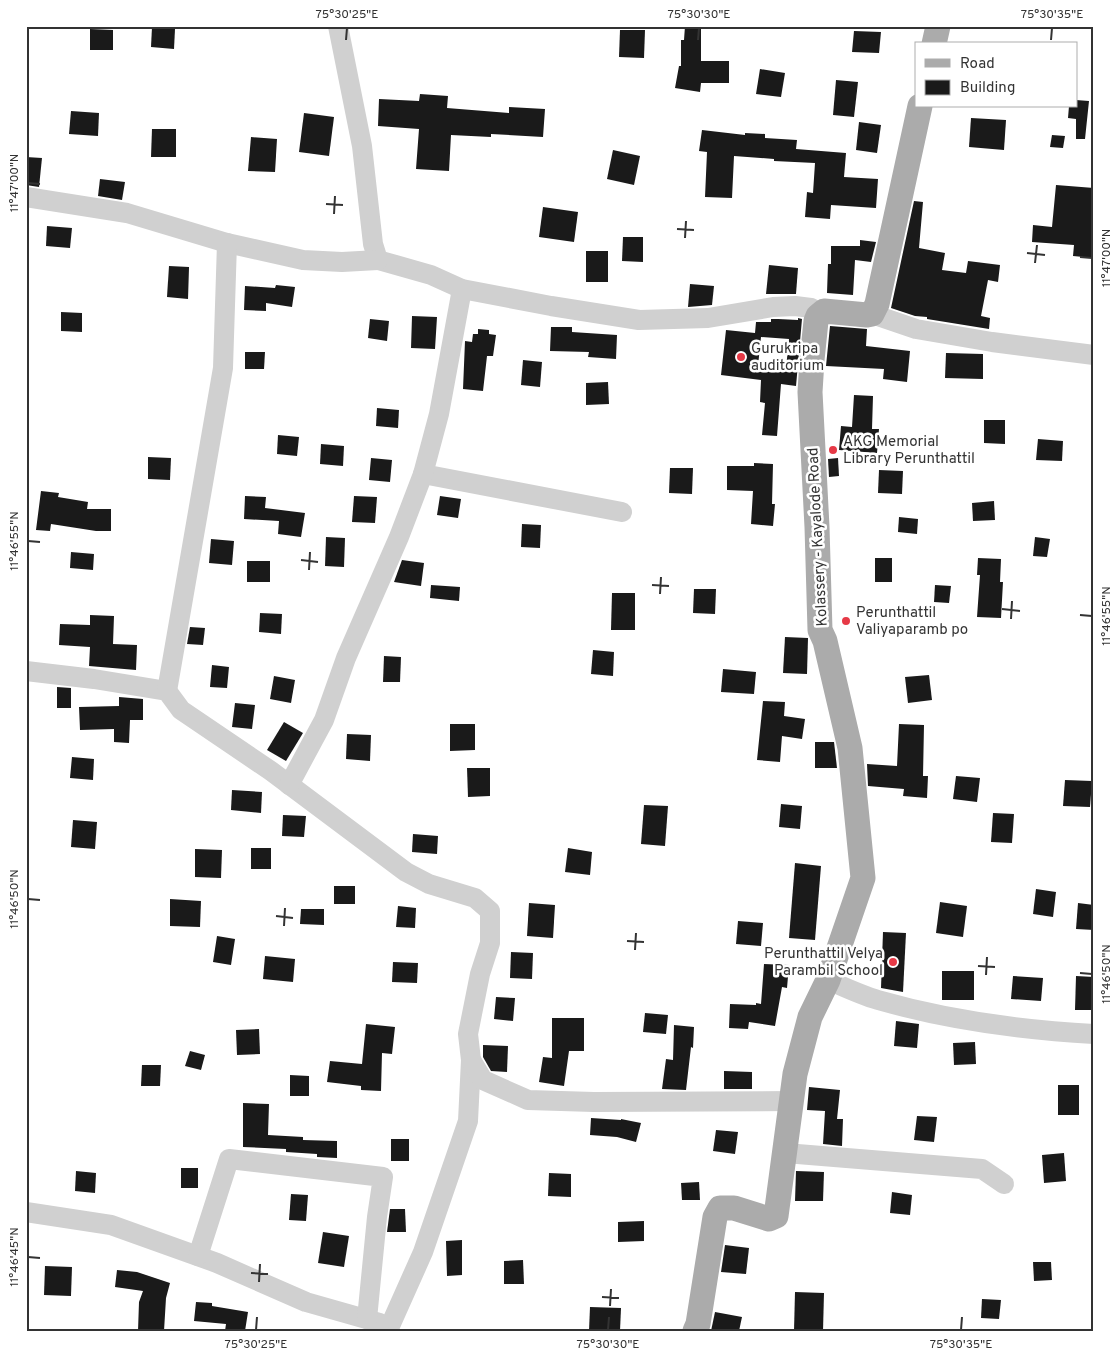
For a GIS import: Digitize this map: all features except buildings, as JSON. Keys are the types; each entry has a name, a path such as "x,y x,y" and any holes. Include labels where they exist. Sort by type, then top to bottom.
{"main road":[{"path":"934,42 938,26"},
{"path":"821,313 829,312 862,316 872,314 877,304 920,108"},
{"name":"Kolassery - Kayalode Road","path":"695,1331 698,1324 715,1217 720,1208 734,1208 769,1219 776,1216 795,1074 810,1017 828,980 863,878 850,748 825,642 820,630 818,613 819,575 810,392 814,333 816,321 821,313"}],"street":[{"path":"338,26 362,146 373,244 378,260"},
{"path":"26,197 126,213 227,242 303,260 342,262 378,260 431,275 462,289 639,320 708,318 773,306 811,308 821,313"},
{"path":"26,1212 111,1225 198,1256 306,1302 367,1319 393,1329 423,1252 468,1122 471,1060 468,1034 480,974 490,944 490,911 475,898 429,884 406,872 289,785 181,710 168,691 223,368 227,242"},
{"path":"289,785 324,720 346,658 399,537 423,474 439,414 462,289"},
{"path":"872,314 916,329 992,342 1094,355"},
{"path":"423,474 622,512"},
{"path":"26,672 94,679 168,691"},
{"path":"828,980 876,1000 935,1015 1040,1031 1094,1034"},
{"path":"471,1060 483,1080 528,1100 594,1102 792,1101"},
{"path":"785,1153 982,1169 1004,1184"},
{"path":"198,1256 230,1159 383,1177 367,1319"}],"place":[{"name":"Gurukripa auditorium","path":"741,357"},
{"name":"AKG Memorial Library Perunthattil","path":"833,450"},
{"name":"Perunthattil Valiyaparamb po","path":"846,621"},
{"name":"Perunthattil Velya Parambil School","path":"893,962"}]}
